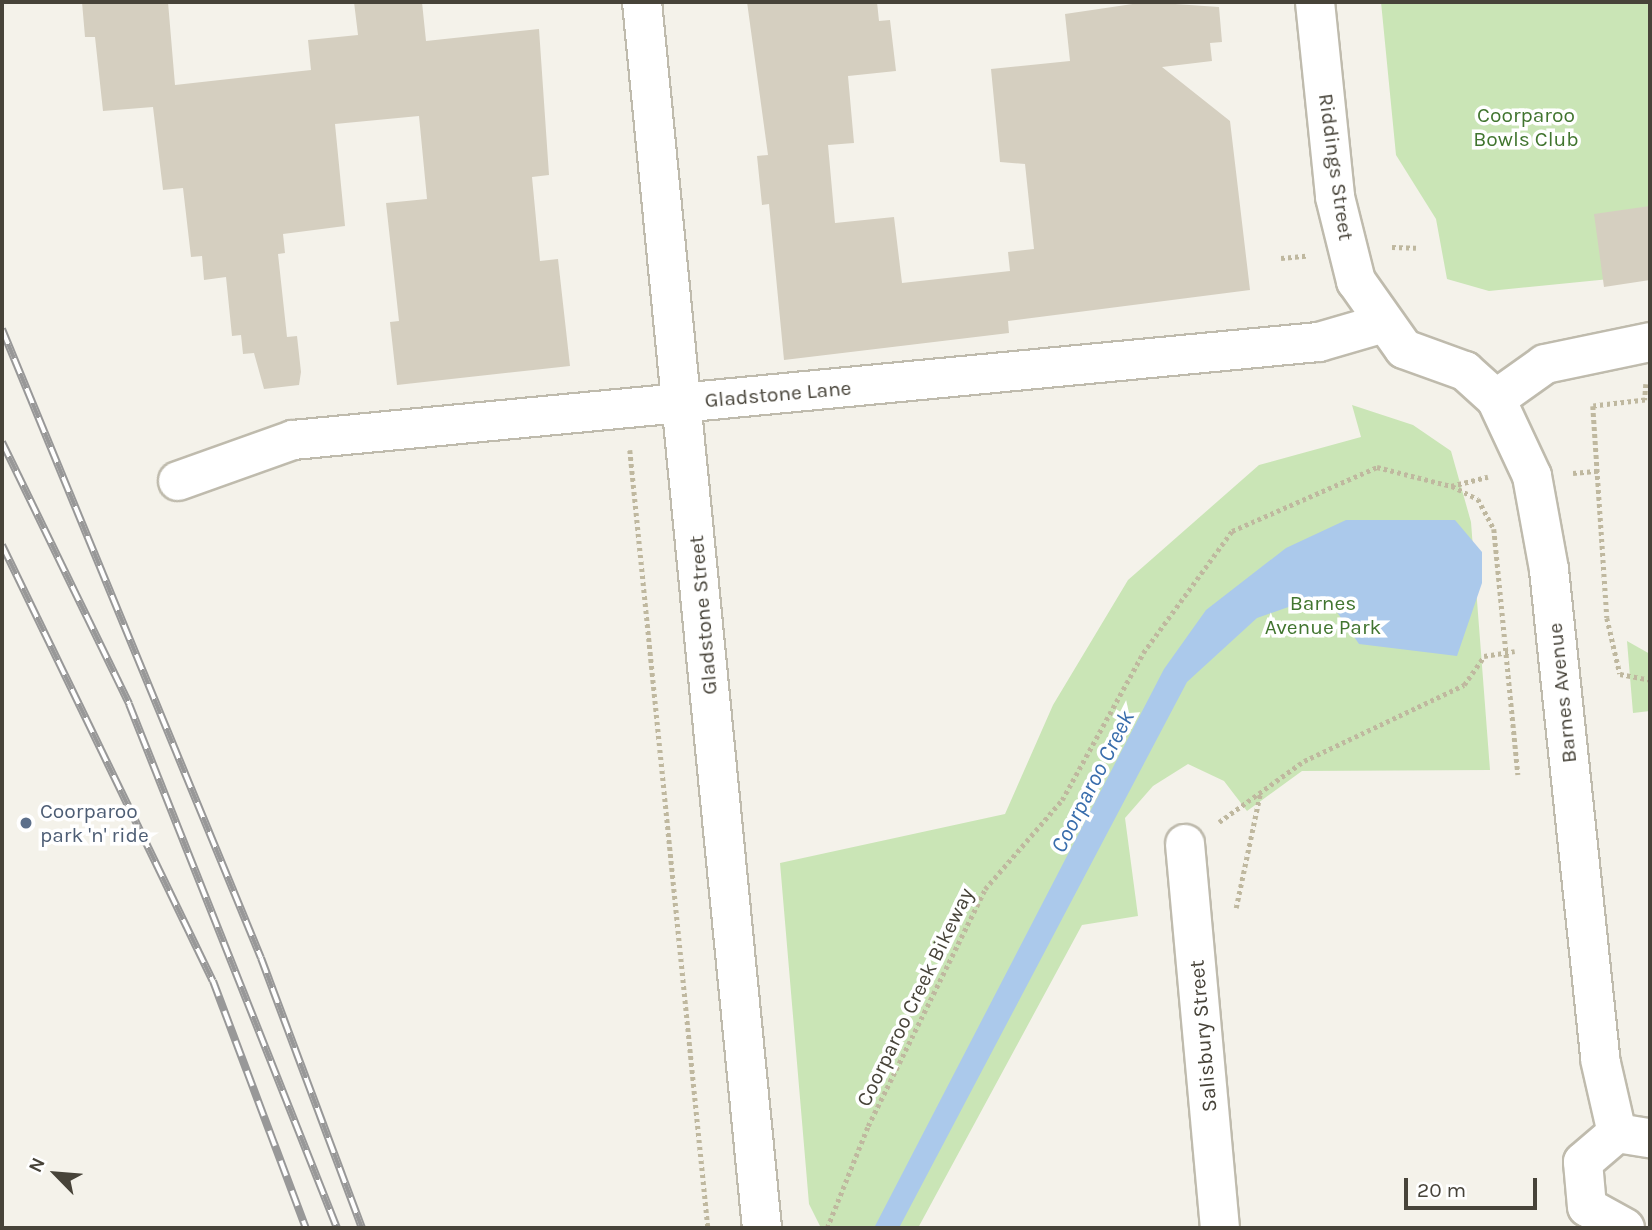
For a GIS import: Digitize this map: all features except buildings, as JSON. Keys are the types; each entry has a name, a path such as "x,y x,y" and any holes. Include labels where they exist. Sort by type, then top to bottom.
{"street":[{"name":"Gladstone Street","path":"642,2 762,1228"},
{"name":"Riddings Street","path":"1315,2 1335,197 1356,281 1381,324"},
{"name":"Gladstone Lane","path":"178,481 293,440 1340,340 1381,324"},
{"name":"Barnes Avenue","path":"1381,324 1404,349 1465,372 1496,399 1532,476 1549,570 1600,1059 1634,1135"},
{"path":"1496,399 1545,364 1648,342"},
{"name":"Salisbury Street","path":"1185,844 1220,1228"},
{"path":"1634,1135 1583,1162 1581,1192 1597,1218 1627,1228 1650,1222"}],"path":[{"path":"1392,247 1416,248"},
{"path":"1281,258 1307,256"},
{"path":"1648,342 1646,400 1593,406 1607,618 1620,674 1650,680"},
{"path":"629,446 708,1228"},
{"name":"Coorparoo Creek Bikeway","path":"827,1228 868,1126 985,889 1062,800 1143,653 1232,531 1377,467 1451,486 1486,477"},
{"path":"1584,473 1598,471"},
{"path":"1451,486 1478,499 1494,529 1518,775"},
{"path":"1233,813 1304,761 1464,685 1493,653"},
{"path":"1236,922 1261,793"}],"green space":[{"name":"Coorparoo Bowls Club","path":"1381,2 1650,2 1650,275 1489,291 1447,279 1436,219 1396,155"},
{"name":"Barnes Avenue Park","path":"1352,405 1413,425 1451,451 1471,522 1490,770 1302,771 1247,811 1224,781 1188,764 1153,786 1125,818 1138,916 1082,925 918,1228 821,1228 809,1204 780,863 1005,814 1053,705 1128,580 1259,465 1361,437"},
{"path":"1627,641 1650,654 1650,711 1633,713"}],"water":[{"path":"1346,520 1455,520 1482,552 1482,583 1457,656 1359,644 1330,602 1314,598 1257,618 1187,682 899,1228 874,1228 1164,669 1206,610 1286,548"}],"railway":[{"path":"2,329 261,958 362,1228"},
{"path":"2,442 129,704 337,1228"},
{"path":"2,545 213,981 306,1228"}],"place":[{"name":"Coorparoo park 'n' ride","path":"26,823"}],"water label":[{"name":"Coorparoo Creek","path":"1093,782"}]}
